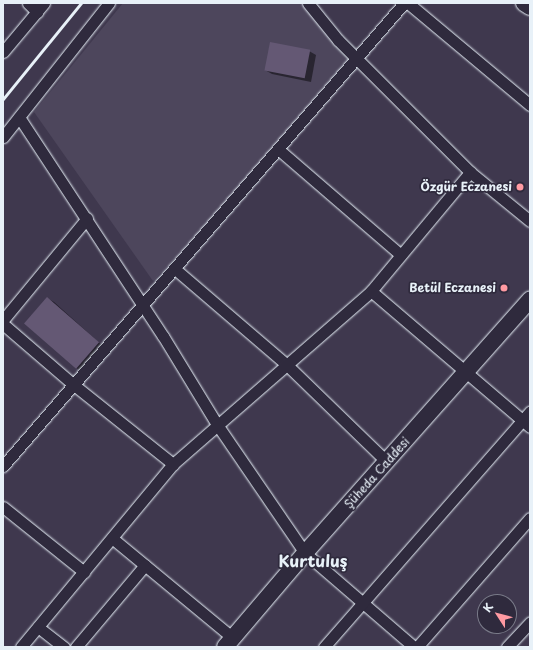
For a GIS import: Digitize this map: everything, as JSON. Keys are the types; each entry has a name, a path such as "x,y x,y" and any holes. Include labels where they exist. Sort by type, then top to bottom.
{"main road":[{"path":"524,3 530,7"},
{"name":"Şüheda Caddesi","path":"229,642 305,553 530,300"}],"street":[{"path":"3,52 41,7 28,3"},
{"path":"3,137 109,3"},
{"path":"308,3 338,40 470,172 530,221"},
{"path":"3,466 404,3"},
{"path":"408,3 530,105"},
{"path":"19,117 87,218 218,426 305,553 416,647 530,518"},
{"path":"278,149 401,255"},
{"path":"21,647 173,464 370,291 470,172"},
{"path":"3,320 87,218"},
{"path":"175,269 287,365 387,462"},
{"path":"370,291 526,424"},
{"path":"3,324 74,385 173,464"},
{"path":"324,647 526,424 530,412"},
{"path":"3,508 84,572"},
{"path":"112,538 229,642"},
{"path":"76,647 144,565"},
{"path":"507,647 530,622"},
{"path":"38,627 64,647"}],"shaded area":[{"path":"123,3 301,3 350,57 206,227 153,281 34,112"}],"building":[{"path":"270,42 310,50 305,78 264,70"},
{"path":"47,297 99,342 76,369 24,323"}],"railway":[{"path":"3,99 81,3"}],"place":[{"name":"Özgür Eczanesi","path":"520,187"},
{"name":"Betül Eczanesi","path":"504,288"}],"district":[{"name":"Kurtuluş","path":"313,560"}]}
